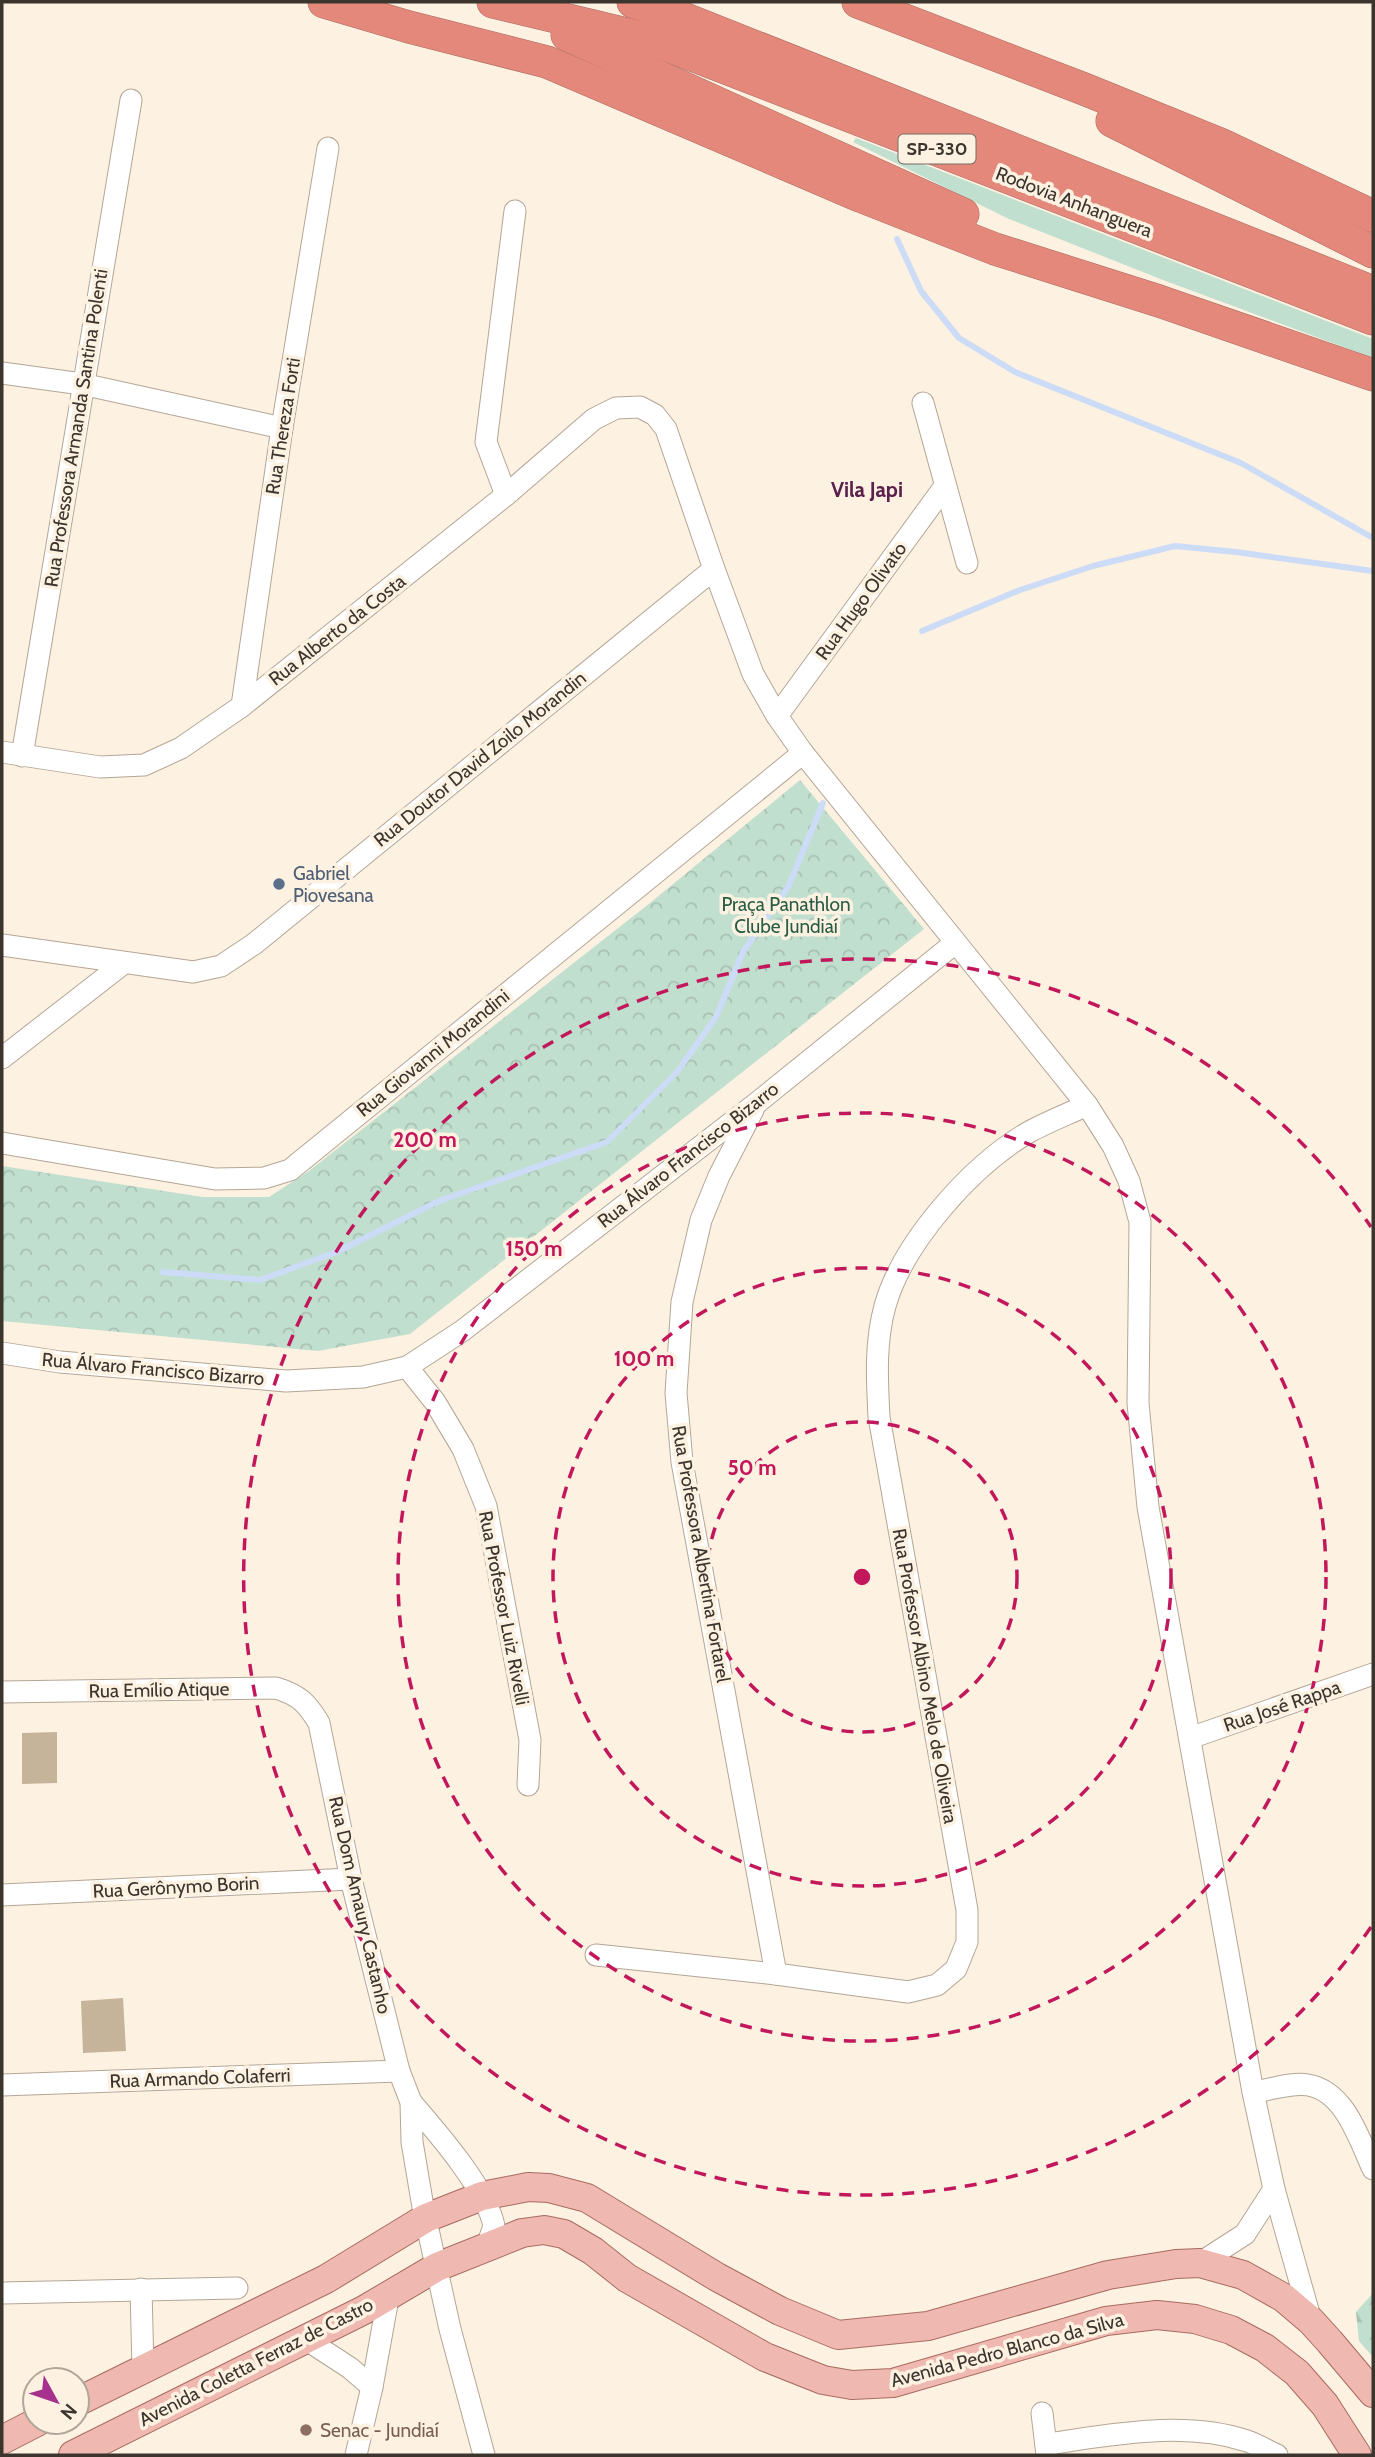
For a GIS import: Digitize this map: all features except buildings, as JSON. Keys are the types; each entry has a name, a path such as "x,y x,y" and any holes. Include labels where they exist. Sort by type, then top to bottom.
{"highway":[{"path":"324,2 547,62 860,196 995,249 1340,362"},
{"path":"494,2 693,90 950,209 1373,374"},
{"name":"Rodovia Anhanguera","path":"494,2 656,41 1373,319"},
{"name":"Rodovia Anhanguera","path":"633,2 678,16 1373,292"},
{"path":"871,7 1220,144 1373,216"},
{"path":"871,7 1239,183 1373,252"}],"main road":[{"path":"91,2395 326,2278 426,2218 482,2196 528,2187 549,2188 587,2198 717,2277 780,2311 838,2335 890,2332 928,2326 1108,2275 1176,2264 1200,2263 1243,2275 1284,2298 1311,2321 1373,2393"},
{"name":"Avenida Pedro Blanco da Silva","path":"437,2267 522,2233 544,2230 564,2234 593,2251 627,2278 765,2357 823,2380 852,2385 893,2383 1106,2321 1157,2315 1195,2319 1231,2330 1265,2348 1297,2373 1325,2405 1357,2455"},
{"name":"Avenida Coletta Ferraz de Castro","path":"73,2455 364,2309 437,2267"},
{"path":"2,2440 21,2430"}],"street":[{"name":"Rua Professora Armanda Santina Polenti","path":"12,754 82,384 131,100"},
{"name":"Rua Thereza Forti","path":"242,706 282,428 328,148"},
{"path":"506,495 486,442 515,211"},
{"path":"2,373 82,384 282,428"},
{"path":"923,403 967,563"},
{"name":"Rua Alberto da Costa","path":"12,754 100,767 144,765 181,748 242,706 506,495 594,419 616,408 640,407 654,415 666,429 714,569"},
{"name":"Rua Hugo Olivato","path":"777,716 945,486"},
{"path":"714,569 753,674 777,716 803,753 1087,1105 1113,1146 1129,1181 1140,1222 1138,1403 1149,1507 1253,2092 1274,2189 1311,2321"},
{"name":"Rua Doutor David Zoilo Morandin","path":"2,945 193,972 221,966 254,944 714,569"},
{"name":"Rua Giovanni Morandini","path":"2,1143 215,1179 264,1178 290,1170 803,753"},
{"name":"Rua Álvaro Francisco Bizarro","path":"2,1353 60,1362 286,1381 363,1377 407,1367 462,1331 758,1102 955,943"},
{"path":"2,1058 124,963"},
{"name":"Rua Professora Albertina Fortarel","path":"758,1102 719,1176 701,1220 682,1302 676,1393 682,1462 776,1974"},
{"name":"Rua Professor Albino Melo de Oliveira","path":"596,1955 776,1974 908,1992 937,1985 956,1969 967,1942 967,1910 879,1417 876,1358 885,1305 907,1256 941,1208 982,1167 1028,1133 1087,1105"},
{"name":"Rua Professor Luiz Rivelli","path":"407,1367 435,1402 463,1449 486,1506 530,1740 528,1785"},
{"name":"Rua José Rappa","path":"1190,1738 1373,1674"},
{"name":"Rua Emílio Atique","path":"2,1692 276,1688 295,1693 310,1708"},
{"name":"Rua Dom Amaury Castanho","path":"310,1708 320,1723 351,1879 399,2071 411,2102 435,2130 482,2196 494,2226 487,2246"},
{"name":"Rua Gerônymo Borin","path":"2,1895 351,1879"},
{"name":"Rua Armando Colaferri","path":"2,2085 399,2071"},
{"path":"1253,2092 1307,2084 1326,2091 1343,2107 1373,2169"},
{"name":"Rua Dom Amaury Castanho","path":"411,2102 412,2142 426,2218 484,2455"},
{"path":"1200,2263 1245,2234 1258,2218 1274,2189"},
{"path":"2,2293 237,2288"},
{"path":"141,2289 143,2369"},
{"path":"356,2455 372,2387 389,2293"},
{"path":"304,2339 342,2362 372,2387"},
{"path":"1042,2413 1047,2449 1124,2433 1197,2431 1248,2442 1276,2455"}],"green space":[{"path":"856,138 1373,339 1373,358 1009,219 853,142"},
{"name":"Praça Panathlon Clube Jundiaí","path":"800,780 924,929 410,1334 318,1351 2,1321 2,1166 203,1197 269,1197 309,1171 650,903"},
{"path":"1373,2293 1373,2357 1359,2341 1356,2312"}],"waterway":[{"path":"897,239 921,291 959,338 1015,372 1241,463 1373,538"},
{"path":"922,631 1020,590 1093,566 1175,546 1373,571"},
{"path":"163,1272 260,1280 339,1251 439,1201 607,1142 677,1072 716,1017 743,952 788,887 823,803"}],"place":[{"name":"Gabriel Piovesana","path":"279,884"},
{"name":"Senac - Jundiaí","path":"306,2430"}],"district":[{"name":"Vila Japi","path":"867,489"}]}
